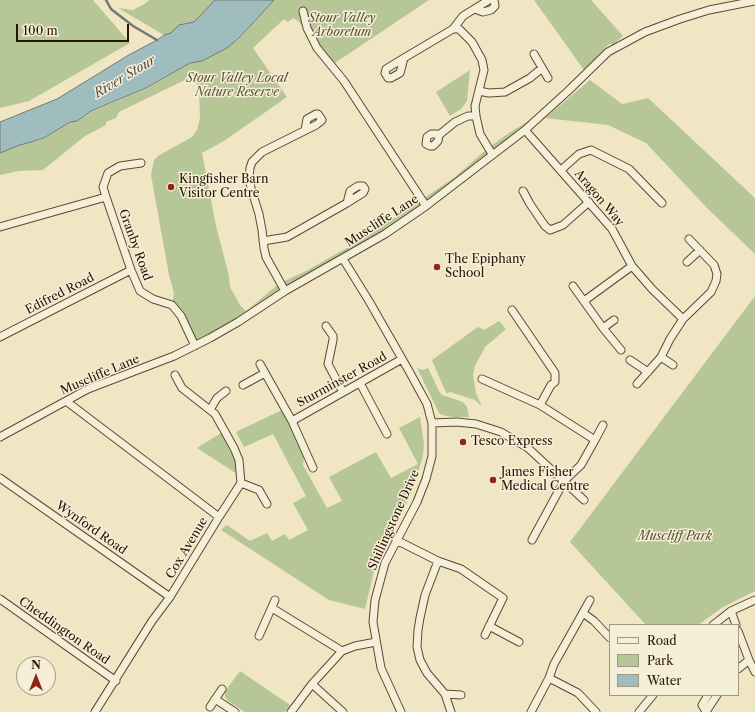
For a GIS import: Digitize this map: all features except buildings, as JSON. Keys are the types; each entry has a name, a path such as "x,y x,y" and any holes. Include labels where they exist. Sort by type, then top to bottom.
{"street":[{"path":"404,58 453,29 463,16 489,0"},
{"path":"475,9 483,12 491,10 495,6 494,0"},
{"name":"Muscliffe Lane","path":"0,437 88,389 174,356 195,346 385,234 426,206 525,130 608,52 645,32 709,10 755,1"},
{"path":"303,11 307,28 317,48 344,81 426,206"},
{"path":"453,29 459,30 472,42 482,60 484,70 475,106 476,116 480,134 492,154"},
{"path":"534,54 548,78"},
{"path":"479,90 489,93 505,92 530,78 542,68"},
{"path":"439,135 455,122 468,116 476,116"},
{"path":"285,292 266,257 259,214 249,177 250,168 252,162 262,152 305,130"},
{"name":"Aragon Way","path":"525,130 612,229 632,266 657,295 683,319"},
{"path":"561,170 579,154 591,150 629,169 662,203"},
{"name":"Granby Road","path":"140,163 120,166 108,173 103,187 106,197 131,270 140,291 153,299 172,306 180,316 195,346"},
{"path":"523,191 530,204 550,230"},
{"path":"0,227 106,197"},
{"path":"550,230 563,225 589,202"},
{"path":"263,241 287,237 347,203"},
{"path":"548,238 550,230"},
{"path":"637,384 661,357 670,339 683,319 711,292 716,281 714,265 690,239"},
{"path":"687,262 700,250"},
{"name":"Shillingstone Drive","path":"343,259 369,301 427,404 432,423 432,456 426,479 417,502 385,563 375,600 373,622 381,668 402,712"},
{"path":"584,300 632,266"},
{"name":"Edifred Road","path":"0,337 131,270"},
{"path":"573,286 621,350"},
{"path":"512,310 555,373 555,382 551,385 540,405"},
{"path":"603,328 614,320"},
{"path":"326,326 333,340 328,364 343,392"},
{"path":"661,357 673,365"},
{"name":"Sturminster Road","path":"292,421 402,359"},
{"path":"630,360 648,372"},
{"path":"260,364 292,421 313,468"},
{"path":"243,385 265,373"},
{"path":"175,375 182,388 215,414 239,460 241,483 219,517"},
{"path":"482,379 540,405 595,440"},
{"path":"360,383 387,434"},
{"path":"210,410 217,398 226,391"},
{"name":"Cox Avenue","path":"66,401 219,517 170,597 152,621 116,681 95,712"},
{"path":"432,423 457,422 476,424 501,432 528,448 584,500"},
{"path":"532,540 564,482 581,465 603,425"},
{"name":"Wynford Road","path":"0,478 170,597"},
{"path":"241,483 259,490 267,504"},
{"path":"396,540 438,561 461,569 503,598 485,635"},
{"path":"438,561 423,603 418,630 418,647 420,660 427,673 445,694 451,712"},
{"name":"Cheddington Road","path":"0,599 116,681"},
{"path":"259,636 275,600"},
{"path":"531,712 549,678 554,664 590,600"},
{"path":"714,624 731,611 755,600"},
{"path":"272,608 342,651"},
{"path":"731,611 736,624"},
{"path":"583,613 594,621 609,637"},
{"path":"489,626 518,642"},
{"path":"739,633 755,672"},
{"path":"291,712 312,684 342,651 355,646 376,642"},
{"path":"739,667 749,660"},
{"path":"549,678 578,693 596,712"},
{"path":"312,684 343,712"},
{"path":"210,706 222,689"},
{"path":"445,694 461,695"},
{"path":"639,712 652,696"},
{"path":"707,696 702,705 705,710 707,710 716,696"},
{"path":"215,699 235,712"}],"green space":[{"path":"0,0 93,0 130,43 29,101 0,108"},
{"path":"149,0 215,0 194,22 179,25 171,33 164,35 118,8 133,10"},
{"path":"274,0 429,0 329,67 305,30 298,21 293,18 288,22 284,19 253,48 287,97 224,141 202,153 216,226 229,276 230,287 240,305 246,311 280,283 306,271 368,236 455,177 488,148 509,133 548,109 426,206 195,346 172,305 174,293 169,275 151,175 154,160 158,156 192,137 197,130 200,118 199,89 193,76 119,112 116,118 106,122 106,125 85,136 43,170 19,171 0,175 0,153 17,146 44,139 70,122 77,121 91,112 146,89 190,63 202,61 227,48 240,38"},
{"path":"534,0 591,0 623,36 614,44 609,44 584,70"},
{"path":"470,70 467,101 461,109 450,116 436,92"},
{"path":"590,80 622,104 648,98 755,198 755,254 708,209 646,143 608,125 545,118"},
{"name":"Muscliff Park","path":"755,296 755,591 723,607 699,624 645,624 570,542"},
{"path":"499,321 506,329 485,347 475,366 473,375 476,393 482,407 475,400 450,392 446,393 432,360 478,327 484,330"},
{"path":"417,368 423,370 428,368 442,395 463,402 467,407 469,417 452,417 439,413"},
{"path":"284,409 305,450 303,465 327,508 342,501 329,477 376,452 391,478 418,464 399,428 420,417 424,444 423,456 412,492 375,567 365,609 329,600 221,530 227,525 250,541 267,533 272,541 285,534 289,540 308,530 293,503 306,496 273,434 244,447 236,432"},
{"path":"221,433 235,461 237,474 197,448"},
{"path":"240,671 290,705 285,712 245,712 228,701 225,697 225,691"}],"water":[{"name":"River Stour","path":"215,0 274,0 240,37 227,48 202,61 190,63 146,88 91,111 77,121 70,122 44,138 0,153 0,122 57,99 127,56 164,35 171,33 179,25 194,22"}],"waterway":[{"path":"106,0 111,9 133,26 157,40"}],"place":[{"name":"Kingfisher Barn Visitor Centre","path":"171,187"},
{"name":"The Epiphany School","path":"437,267"},
{"name":"Tesco Express","path":"463,442"},
{"name":"James Fisher Medical Centre","path":"493,480"}],"park label":[{"name":"Stour Valley Arboretum","path":"342,26"},
{"name":"Stour Valley Local Nature Reserve","path":"237,86"}]}
